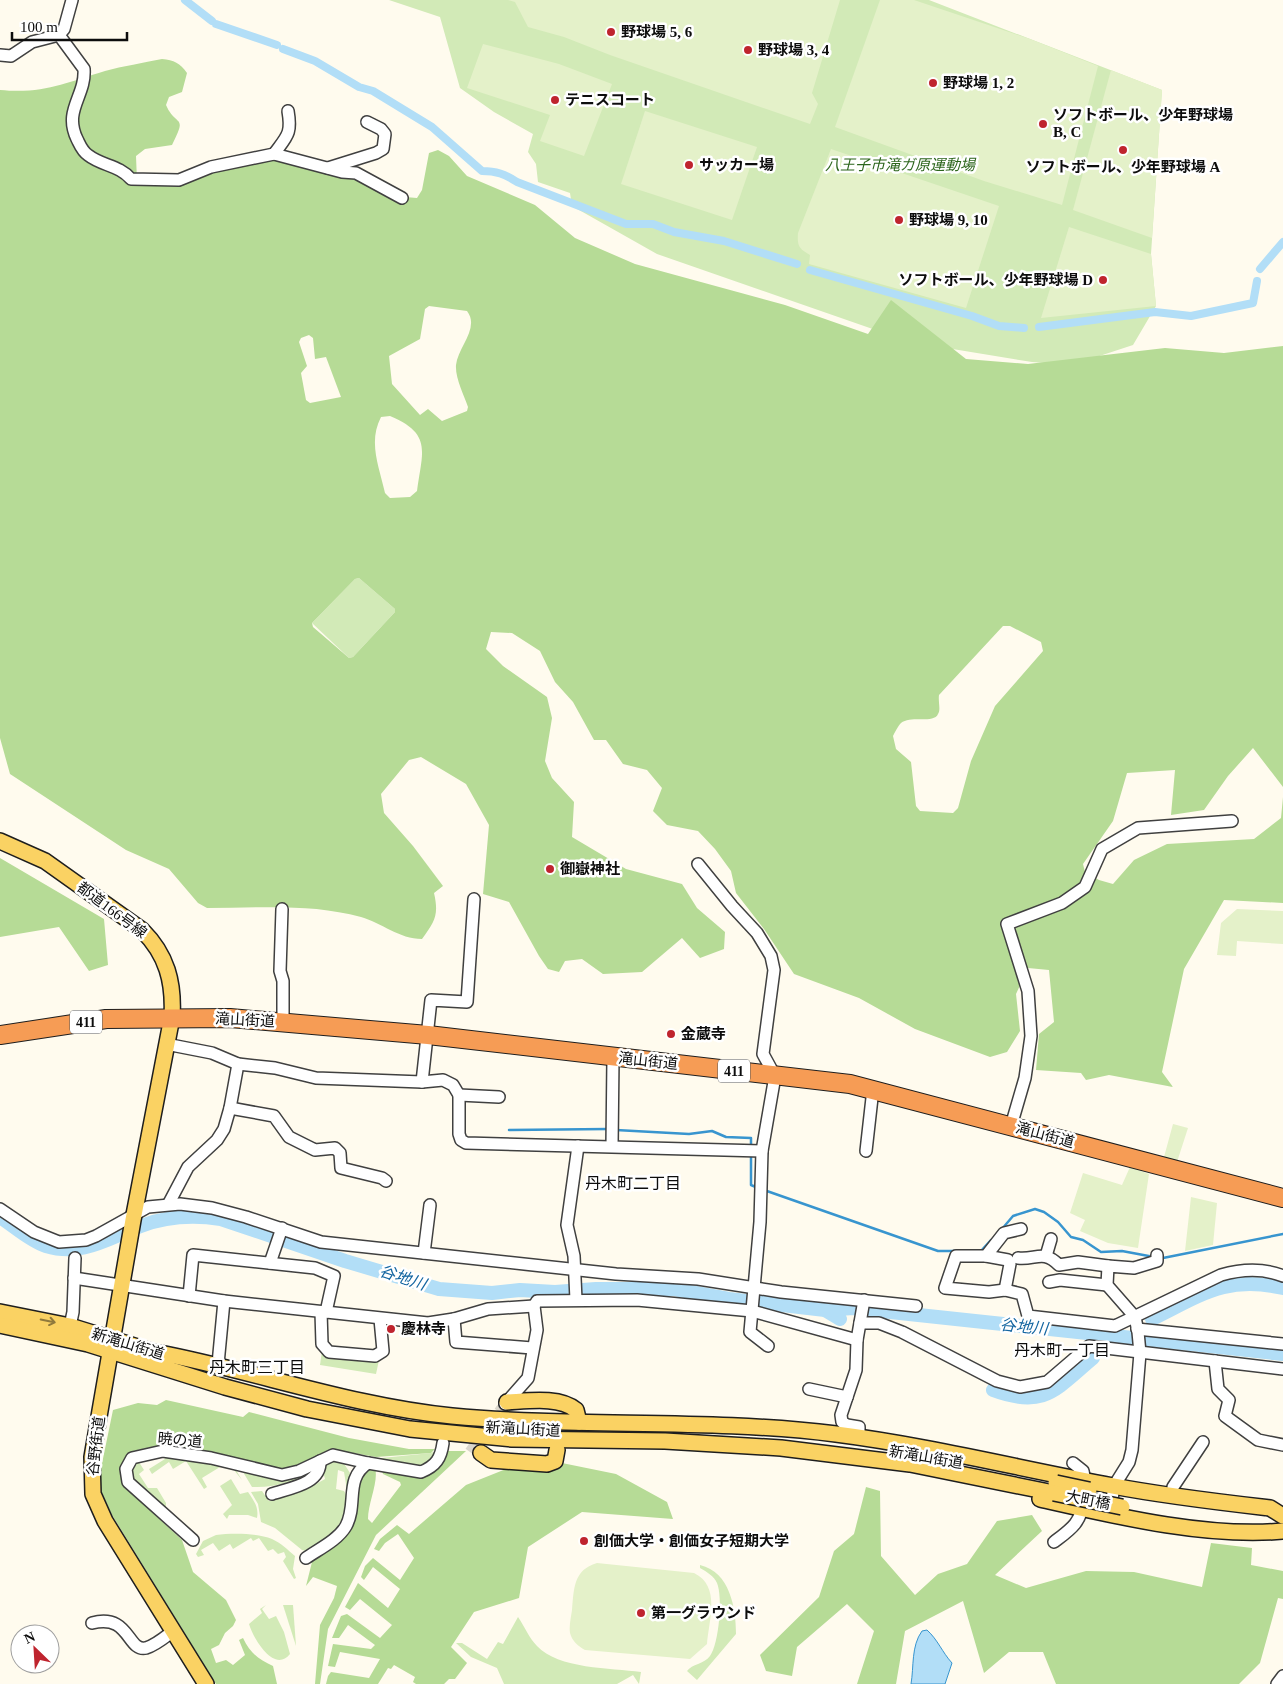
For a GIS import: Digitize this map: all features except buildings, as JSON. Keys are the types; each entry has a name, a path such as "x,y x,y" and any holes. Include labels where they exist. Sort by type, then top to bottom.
{"highway":[{"name":"滝山街道","path":"0,1035 106,1019 172,1017 283,1021 428,1035 613,1058 850,1084 1283,1198"}],"main road":[{"name":"都道166号線","path":"0,840 44,861 149,937 161,954 170,973 173,992 172,1017"},
{"path":"133,1216 172,1017"},
{"name":"谷野街道","path":"133,1216 92,1457 94,1494 105,1520 206,1684"},
{"name":"新滝山街道","path":"4,1311 112,1345 204,1381 337,1416 444,1434 562,1441 716,1443 832,1453 1055,1488"},
{"name":"新滝山街道","path":"0,1325 66,1332"},
{"path":"0,1333 66,1332"},
{"name":"新滝山街道","path":"112,1345 160,1353 277,1391 384,1416 489,1428 686,1432 782,1438 917,1456 1055,1488"},
{"path":"160,1353 218,1364 308,1390 412,1411 480,1418 710,1424 859,1438 968,1455 1087,1481 1118,1501 1283,1530"},
{"path":"204,1381 228,1397 270,1409 338,1426 443,1443 556,1450 697,1451 854,1464 890,1461"},
{"path":"505,1405 533,1401 567,1405 576,1410 579,1422"},
{"path":"481,1453 491,1460 547,1464 555,1461 556,1450"},
{"path":"910,1464 931,1476 1082,1508 1118,1501 1172,1496 1270,1508 1283,1517"},
{"name":"大町橋","path":"1055,1488 1118,1501"},
{"path":"1118,1501 1283,1517"}],"street":[{"path":"0,55 11,56 32,42 59,35 64,29 72,0"},
{"path":"59,35 84,69 71,120 73,131 83,152 90,157 121,169 134,180 174,181 211,167 274,154 356,173 402,198"},
{"path":"274,154 290,134 291,128 288,111"},
{"path":"328,168 383,149 385,134 367,122"},
{"path":"1011,1126 1026,1078 1031,1036 1028,991 1007,924 1062,903 1085,887 1102,849 1138,828 1232,821"},
{"path":"698,864 757,934 771,956 774,970 763,1054 774,1076 762,1151 760,1222 750,1332 768,1346"},
{"path":"422,1082 431,1000 467,1002 474,899"},
{"path":"282,909 280,971 283,981 283,1021"},
{"path":"166,1044 212,1053 238,1064 275,1068 316,1078 422,1082 444,1080 453,1085 458,1095 459,1134 461,1140 466,1143 762,1151"},
{"path":"612,1146 613,1058"},
{"path":"169,1204 188,1166 217,1140 224,1129 238,1064"},
{"path":"866,1151 873,1090"},
{"path":"458,1095 499,1097"},
{"path":"230,1108 274,1116 289,1137 315,1150 335,1148 340,1153 341,1168 382,1178 386,1181"},
{"path":"576,1298 576,1274 567,1225 578,1146"},
{"path":"0,1209 34,1232 59,1242 86,1240 148,1207 169,1204 212,1208 321,1242 424,1253 576,1274 698,1279 754,1291 916,1306"},
{"path":"424,1253 430,1205"},
{"path":"986,1256 1004,1233 1022,1229"},
{"path":"270,1263 281,1230"},
{"path":"1046,1256 1051,1239"},
{"path":"189,1296 194,1254 316,1268 334,1276 323,1312 322,1344 329,1352 375,1356 379,1354 383,1351 380,1319"},
{"path":"1018,1258 1029,1259 1035,1255 1051,1257 1059,1265 1078,1262 1134,1268 1158,1261 1156,1255"},
{"path":"1005,1290 1010,1264 1008,1260 986,1256 956,1256 945,1288 989,1292 1005,1290 1022,1294 1024,1316 1115,1326 1136,1326 1283,1344"},
{"path":"66,1332 73,1312 75,1258"},
{"path":"1108,1266 1107,1285 1136,1326 1140,1351 1132,1450 1118,1501"},
{"path":"1136,1326 1200,1284 1229,1273 1254,1270 1283,1276"},
{"path":"74,1278 224,1301 428,1323 454,1319 488,1309 534,1306"},
{"path":"1049,1282 1060,1280 1107,1285"},
{"path":"505,1405 528,1378 532,1348 537,1330 534,1306 537,1301 576,1298 636,1300 752,1309 857,1340"},
{"path":"218,1364 224,1301"},
{"path":"859,1438 859,1427 846,1425 842,1422 841,1415 856,1370 857,1340 863,1302"},
{"path":"454,1319 456,1342 532,1348"},
{"path":"861,1321 879,1323 902,1332 997,1381 1020,1387 1046,1382 1089,1346 1283,1369"},
{"path":"1216,1362 1218,1389 1229,1400 1225,1416 1258,1440 1283,1445"},
{"path":"809,1389 847,1398"},
{"path":"1172,1496 1173,1487 1185,1462 1203,1442"},
{"path":"306,1558 345,1528 348,1520 354,1478 358,1469 368,1463 421,1472 436,1463 440,1458 443,1443"},
{"name":"暁の道","path":"193,1540 128,1482 126,1469 132,1458 163,1451 228,1462 282,1475 293,1474 333,1455 368,1463"},
{"path":"272,1494 302,1484 316,1476 320,1470 320,1461"},
{"path":"1054,1542 1076,1524 1082,1508 1087,1481 1083,1471 1073,1463"},
{"path":"92,1623 105,1620 121,1626 134,1646 140,1648 154,1645 173,1631"},
{"path":"1279,1684 1283,1677"}],"green space":[{"name":"八王子市滝ガ原運動場","path":"389,0 929,0 1162,90 1151,254 1156,306 1133,345 1072,365 1032,362 910,342 657,254 572,206 570,193 538,182 536,164 528,152 533,134 494,112 460,88 440,17"},
{"name":"野球場 3, 4","path":"508,0 840,0 812,93 818,104 810,124 610,55 564,37 528,27 515,2"},
{"name":"野球場 1, 2","path":"880,0 914,0 1030,39 1098,66 1062,205 984,181 835,127"},
{"name":"テニスコート","path":"483,44 559,64 612,84 584,156 540,141 550,115 467,88"},
{"path":"162,59 179,64 187,73 182,92 169,97 166,105 180,124 172,145 145,149 136,156 137,181 210,170 270,156 343,174 405,197 417,198 422,190 429,153 438,150 449,156 467,176 535,205 575,238 635,264 785,305 868,334 891,300 966,359 1028,364 1165,348 1224,353 1283,346 1283,787 1253,748 1228,776 1204,810 1171,815 1175,770 1127,773 1113,821 1083,864 1085,872 1099,880 1113,884 1134,860 1167,844 1254,839 1281,818 1283,797 1283,903 1224,900 1184,969 1162,1072 1173,1087 1109,1075 1086,1080 1081,1073 1036,1070 1039,1034 1054,1022 1049,970 1028,968 1016,994 1020,1031 1007,1052 990,1057 915,1029 859,998 794,974 764,929 736,893 731,871 715,849 698,831 667,825 653,811 662,788 647,770 623,764 606,740 594,740 573,702 555,682 540,651 512,633 491,632 486,649 503,666 547,697 552,718 545,761 552,778 574,802 572,837 626,869 682,884 697,908 725,932 724,949 700,958 682,938 642,972 603,974 582,959 565,961 559,972 548,969 509,902 483,894 489,825 466,784 421,757 409,760 381,794 384,813 413,846 443,886 434,893 435,917 422,939 398,934 361,917 323,910 284,907 207,908 198,903 169,869 126,850 10,774 0,738 0,90 42,89 112,69","holes":["429,306 467,311 470,317 470,331 456,365 458,381 468,407 467,411 442,421 428,409 420,415 392,384 389,356 420,339 425,309","309,335 313,338 315,359 326,357 341,397 310,403 306,400 301,373 307,366 299,342 301,338","390,416 404,423 419,437 422,446 421,465 417,491 410,497 390,498 385,493 375,445 377,426 381,417","359,578 395,609 395,612 353,657 349,658 313,627 312,623 355,579","1003,626 1010,626 1041,642 1043,651 995,706 971,761 958,808 953,813 920,811 916,806 911,762 896,749 893,736 901,723 910,720 932,719 936,717 939,710 939,695"]},
{"name":"ソフトボール、少年野球場 A","path":"1111,70 1162,90 1152,238 1073,210"},
{"name":"サッカー場","path":"645,111 757,147 732,220 621,184"},
{"name":"野球場 9, 10","path":"831,149 999,206 966,308 809,264 810,255 800,247 798,233"},
{"name":"ソフトボール、少年野球場 D","path":"1069,227 1151,254 1156,306 1041,318"},
{"path":"359,578 395,609 395,612 353,657 349,658 312,623 355,579"},
{"path":"0,858 104,919 108,965 89,971 59,927 0,937"},
{"path":"1237,909 1283,911 1283,944 1237,941 1236,956 1217,955 1221,923"},
{"path":"1173,1124 1188,1128 1177,1162 1164,1157"},
{"path":"1130,1167 1149,1174 1138,1248 1108,1243 1080,1231 1085,1220 1070,1213 1083,1173 1122,1185"},
{"path":"1191,1197 1217,1203 1213,1245 1185,1251"},
{"path":"322,1351 379,1360 376,1374 320,1365"},
{"path":"166,1400 243,1417 249,1412 349,1438 409,1449 435,1449 431,1453 376,1457 331,1449 286,1470 222,1454 161,1445 133,1451 124,1460 121,1467 121,1477 126,1488 182,1540 193,1572 226,1600 236,1620 233,1626 225,1633 219,1645 211,1649 216,1663 226,1660 233,1665 245,1655 239,1640 243,1638 255,1655 273,1666 277,1684 216,1684 112,1515 102,1493 99,1478 113,1410 138,1403 157,1405"},
{"path":"438,1451 432,1459 417,1467 400,1466 372,1459 431,1453"},
{"path":"447,1451 466,1451 376,1535 328,1629 320,1684 315,1684 320,1625 334,1598 337,1586 313,1577 306,1586 313,1558 346,1533 360,1475 369,1468 375,1468 376,1479 368,1519 372,1523 401,1485 400,1482 383,1474 382,1471 414,1476"},
{"path":"162,1454 234,1467 242,1480 234,1470 220,1467 202,1478 207,1487 204,1489 186,1461 173,1469 169,1462 152,1474 149,1469 165,1459"},
{"path":"137,1459 144,1470 139,1474 148,1488 157,1488 166,1503 166,1513 133,1484 131,1465"},
{"path":"328,1462 343,1462 350,1473 347,1490 344,1472 338,1470 336,1489 344,1491 346,1496 343,1515 337,1529 332,1534 306,1551 302,1550 275,1528 261,1522 258,1504 251,1492 262,1491 269,1501 307,1489 325,1479 323,1471"},
{"path":"562,1463 616,1474 667,1502 673,1519 582,1512 528,1547 519,1598 474,1612 451,1647 467,1663 455,1679 449,1679 444,1684 416,1684 413,1682 415,1677 394,1665 391,1669 388,1668 378,1684 326,1684 331,1672 369,1678 380,1659 340,1652 335,1667 328,1666 333,1644 371,1649 375,1645 348,1625 339,1638 332,1638 341,1616 347,1614 380,1638 392,1625 360,1599 350,1610 345,1607 358,1583 388,1608 400,1589 373,1567 364,1580 361,1577 365,1566 373,1558 400,1580 414,1558 398,1534 385,1543 379,1551 374,1549 380,1539 397,1525 409,1534 466,1485 506,1469 548,1470"},
{"path":"240,1467 278,1481 286,1481 317,1469 286,1483 252,1487"},
{"path":"231,1479 240,1494 248,1492 254,1501 257,1507 257,1518 248,1515 229,1515 227,1519 223,1514 232,1505 220,1486"},
{"path":"866,1487 880,1491 881,1556 915,1595 938,1574 967,1564 997,1521 1032,1515 1042,1531 995,1575 1026,1588 1086,1571 1134,1572 1202,1587 1211,1543 1252,1548 1251,1565 1283,1571 1283,1599 1278,1598 1260,1663 1239,1684 1056,1684 1043,1652 1009,1652 984,1673 963,1601 905,1631 896,1684 857,1684 874,1631 847,1604 797,1647 792,1676 766,1671 760,1655 819,1597 834,1551 854,1534"},
{"path":"216,1535 252,1535 266,1537 275,1541 295,1556 293,1569 296,1578 294,1579 283,1561 286,1557 284,1552 278,1554 273,1549 268,1551 259,1538 253,1541 251,1538 233,1549 230,1544 219,1551 213,1543 201,1550 204,1555 198,1557 196,1554 203,1541"},
{"name":"第一グラウンド","path":"597,1563 694,1573 708,1586 711,1595 711,1614 707,1644 690,1659 585,1650 580,1647 570,1633 574,1588 583,1570"},
{"path":"700,1565 710,1569 725,1583 733,1603 736,1634 697,1680 687,1671 710,1656 716,1641 720,1609 717,1583 712,1576 700,1568"},
{"path":"266,1605 262,1609 269,1619 276,1616 284,1632 290,1654 284,1659 277,1660 265,1652 249,1624 262,1613 260,1609"},
{"path":"283,1605 293,1605 296,1646"},
{"path":"518,1617 534,1643 546,1654 586,1666 641,1672 639,1684 633,1675 617,1684 504,1684 497,1668 471,1657 456,1643 462,1643 487,1659 498,1642 503,1644"}],"water":[{"path":"927,1630 952,1663 945,1684 911,1684 916,1643 922,1631"}],"waterway":[{"path":"185,0 212,21"},
{"path":"216,24 277,45"},
{"path":"283,49 315,61 359,87 373,91 432,127 482,171 496,172 626,224 653,224 674,232 724,241 797,264"},
{"path":"1260,269 1283,242"},
{"path":"810,270 972,316 999,326 1024,328"},
{"path":"1039,327 1155,312 1191,316 1253,303 1257,281"},
{"path":"509,1130 608,1129"},
{"path":"616,1130 689,1134 712,1131 726,1137 751,1138 751,1148"},
{"path":"751,1157 751,1185 758,1188"},
{"path":"764,1190 938,1251 965,1251"},
{"path":"1002,1229 1013,1216 1035,1209 1044,1212 1058,1222 1071,1237 1083,1240 1101,1252 1122,1251 1154,1257"},
{"name":"谷地川","path":"0,1217 40,1244 59,1249 83,1248 95,1245 161,1220 181,1217 211,1218 221,1219 345,1261 439,1289 492,1293 520,1290 555,1292 596,1289 674,1289 729,1299 825,1310 840,1319"},
{"path":"1163,1258 1283,1234"},
{"path":"980,1252 991,1240"},
{"name":"谷地川","path":"1152,1319 1200,1295 1229,1286 1245,1284 1283,1288"},
{"name":"谷地川","path":"825,1310 853,1308 1283,1354"},
{"name":"谷地川","path":"993,1390 1025,1398 1037,1397 1058,1387 1093,1358"}],"tunnel":[{"path":"470,1452 502,1408"}],"place":[{"name":"野球場 5, 6","path":"611,32"},
{"name":"野球場 3, 4","path":"748,50"},
{"name":"野球場 1, 2","path":"933,83"},
{"name":"テニスコート","path":"555,100"},
{"name":"ソフトボール、少年野球場 B, C","path":"1043,124"},
{"name":"ソフトボール、少年野球場 A","path":"1123,150"},
{"name":"サッカー場","path":"689,165"},
{"name":"野球場 9, 10","path":"899,220"},
{"name":"ソフトボール、少年野球場 D","path":"1103,280"},
{"name":"御嶽神社","path":"550,869"},
{"name":"金蔵寺","path":"671,1034"},
{"name":"慶林寺","path":"391,1329"},
{"name":"創価大学・創価女子短期大学","path":"584,1541"},
{"name":"第一グラウンド","path":"641,1613"}],"district":[{"name":"丹木町二丁目","path":"633,1183"},
{"name":"丹木町一丁目","path":"1062,1350"},
{"name":"丹木町三丁目","path":"257,1367"}]}
